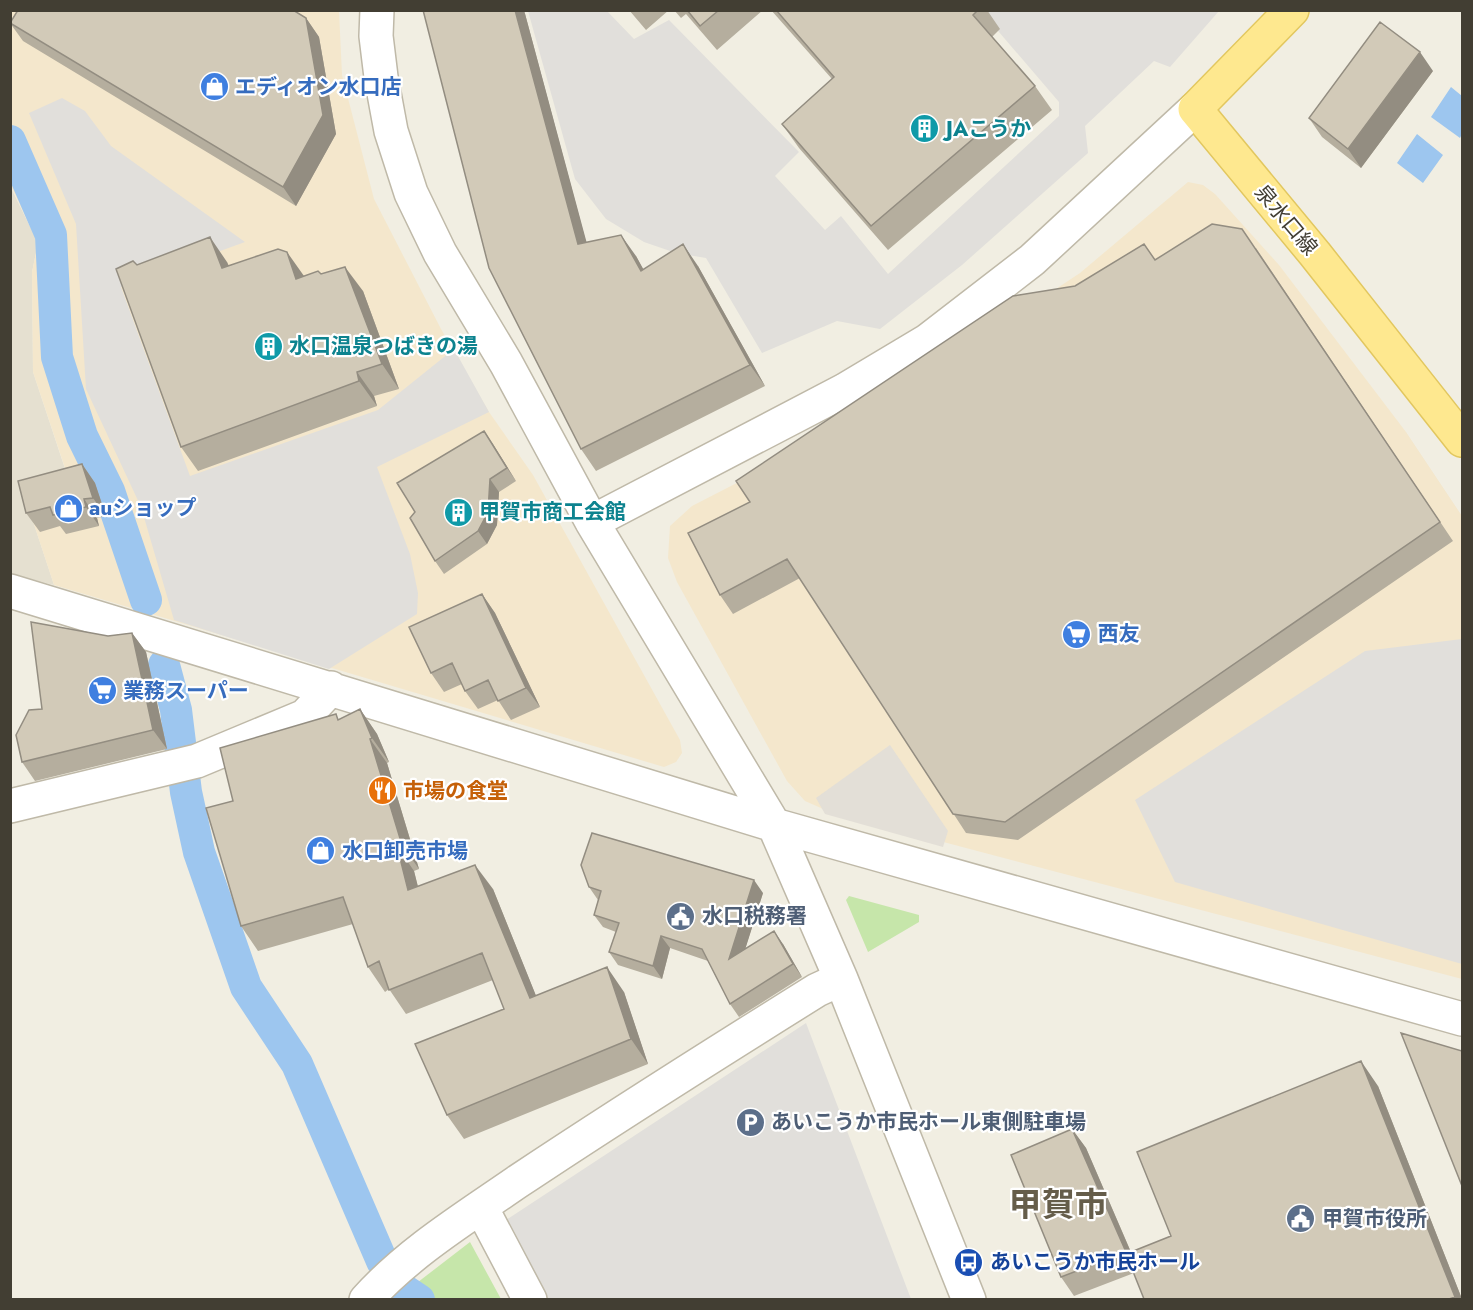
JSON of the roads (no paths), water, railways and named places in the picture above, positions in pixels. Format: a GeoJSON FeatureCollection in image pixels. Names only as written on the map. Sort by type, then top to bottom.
{"type":"FeatureCollection","features":[{"type":"Feature","properties":{"kind":"main road"},"geometry":{"type":"LineString","coordinates":[[1195,109],[1292,10]]}},
{"type":"Feature","properties":{"kind":"main road","name":"泉水口線"},"geometry":{"type":"LineString","coordinates":[[1195,109],[1367,318],[1462,440]]}},
{"type":"Feature","properties":{"kind":"street"},"geometry":{"type":"LineString","coordinates":[[377,10],[376,36],[387,110],[391,131],[411,193],[440,253],[506,363],[592,522],[774,825],[841,980],[969,1299]]}},
{"type":"Feature","properties":{"kind":"street"},"geometry":{"type":"LineString","coordinates":[[592,522],[845,390],[927,341],[1032,260],[1195,109]]}},
{"type":"Feature","properties":{"kind":"street"},"geometry":{"type":"LineString","coordinates":[[10,591],[774,825],[1462,1019]]}},
{"type":"Feature","properties":{"kind":"street"},"geometry":{"type":"LineString","coordinates":[[10,806],[182,765],[305,716],[331,688]]}},
{"type":"Feature","properties":{"kind":"street"},"geometry":{"type":"LineString","coordinates":[[380,1284],[481,1207],[628,1108],[817,990],[841,980]]}},
{"type":"Feature","properties":{"kind":"street"},"geometry":{"type":"LineString","coordinates":[[481,1207],[530,1299]]}},
{"type":"Feature","properties":{"kind":"water"},"geometry":{"type":"Polygon","coordinates":[[[1451,87],[1462,96],[1462,134],[1460,138],[1431,117],[1451,87]]]}},
{"type":"Feature","properties":{"kind":"water"},"geometry":{"type":"Polygon","coordinates":[[[1417,134],[1443,155],[1423,183],[1397,163],[1417,134]]]}},
{"type":"Feature","properties":{"kind":"waterway"},"geometry":{"type":"LineString","coordinates":[[10,141],[51,235],[57,357],[82,436],[109,491],[146,600]]}},
{"type":"Feature","properties":{"kind":"waterway"},"geometry":{"type":"LineString","coordinates":[[164,665],[176,710],[186,792],[199,852],[246,987],[297,1064],[382,1261],[401,1288],[419,1300]]}},
{"type":"Feature","properties":{"kind":"place","name":"エディオン水口店"},"geometry":{"type":"Point","coordinates":[214,87]}},
{"type":"Feature","properties":{"kind":"place","name":"JAこうか"},"geometry":{"type":"Point","coordinates":[925,129]}},
{"type":"Feature","properties":{"kind":"place","name":"水口温泉つばきの湯"},"geometry":{"type":"Point","coordinates":[268,346]}},
{"type":"Feature","properties":{"kind":"place","name":"auショップ"},"geometry":{"type":"Point","coordinates":[68,508]}},
{"type":"Feature","properties":{"kind":"place","name":"甲賀市商工会館"},"geometry":{"type":"Point","coordinates":[458,512]}},
{"type":"Feature","properties":{"kind":"place","name":"西友"},"geometry":{"type":"Point","coordinates":[1077,634]}},
{"type":"Feature","properties":{"kind":"place","name":"業務スーパー"},"geometry":{"type":"Point","coordinates":[102,691]}},
{"type":"Feature","properties":{"kind":"place","name":"市場の食堂"},"geometry":{"type":"Point","coordinates":[382,791]}},
{"type":"Feature","properties":{"kind":"place","name":"水口卸売市場"},"geometry":{"type":"Point","coordinates":[321,851]}},
{"type":"Feature","properties":{"kind":"place","name":"水口税務署"},"geometry":{"type":"Point","coordinates":[681,916]}},
{"type":"Feature","properties":{"kind":"place","name":"あいこうか市民ホール東側駐車場"},"geometry":{"type":"Point","coordinates":[750,1122]}},
{"type":"Feature","properties":{"kind":"place","name":"甲賀市役所"},"geometry":{"type":"Point","coordinates":[1301,1219]}},
{"type":"Feature","properties":{"kind":"place","name":"あいこうか市民ホール"},"geometry":{"type":"Point","coordinates":[969,1262]}},
{"type":"Feature","properties":{"kind":"district","name":"甲賀市"},"geometry":{"type":"Point","coordinates":[1058,1204]}}]}
